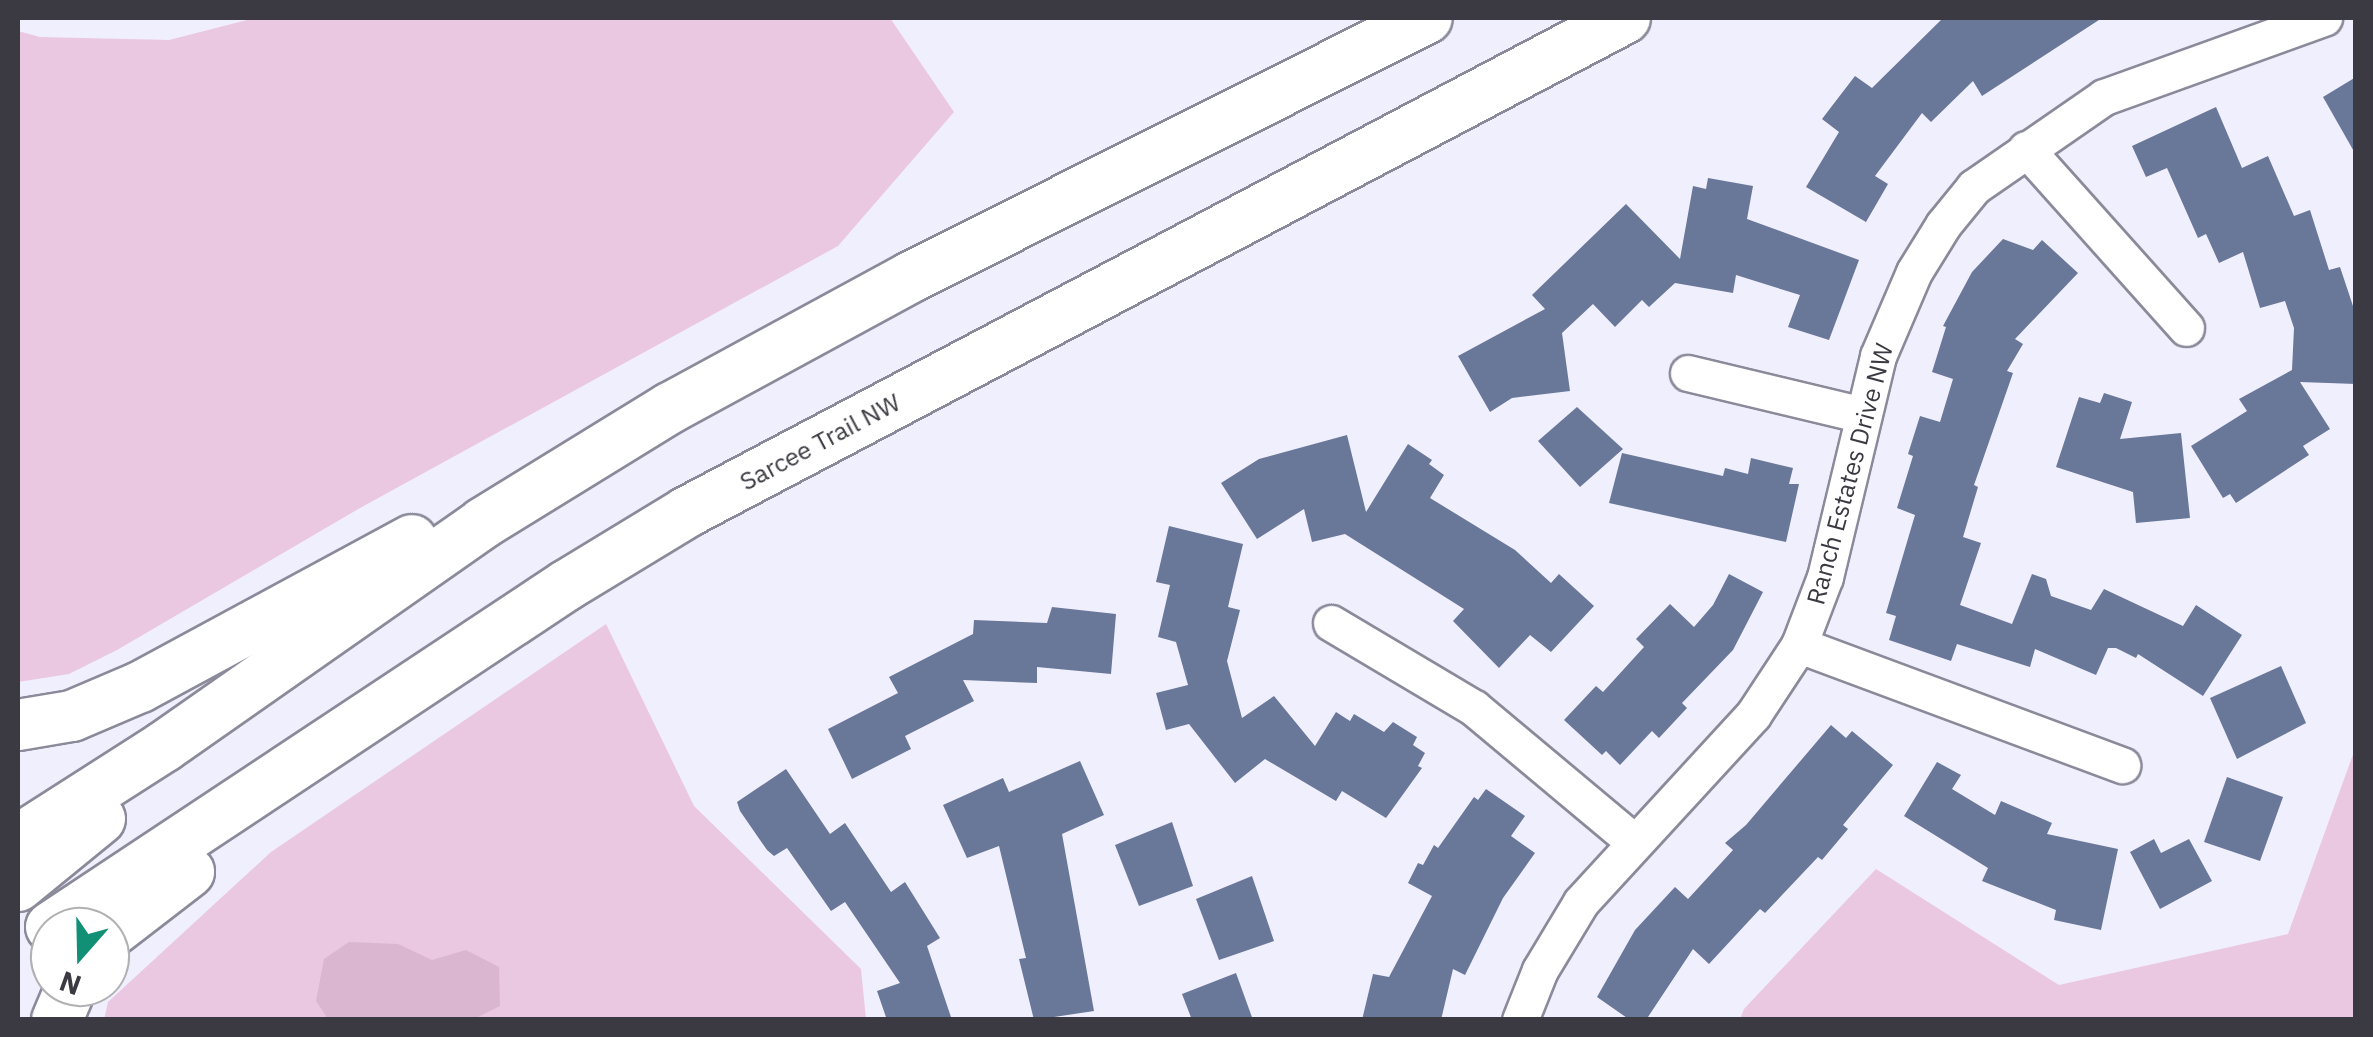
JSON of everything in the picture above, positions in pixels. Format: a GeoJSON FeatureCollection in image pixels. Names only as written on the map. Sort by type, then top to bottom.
{"type":"FeatureCollection","features":[{"type":"Feature","properties":{"kind":"main road"},"geometry":{"type":"LineString","coordinates":[[18,840],[165,746],[484,523],[670,408],[911,276],[1427,18]]}},
{"type":"Feature","properties":{"kind":"main road","name":"Sarcee Trail NW"},"geometry":{"type":"LineString","coordinates":[[80,907],[567,585],[687,512],[1626,18]]}},
{"type":"Feature","properties":{"kind":"main road"},"geometry":{"type":"LineString","coordinates":[[18,725],[72,716],[140,687],[432,528],[484,523]]}},
{"type":"Feature","properties":{"kind":"main road"},"geometry":{"type":"LineString","coordinates":[[130,919],[488,659],[567,585]]}},
{"type":"Feature","properties":{"kind":"main road"},"geometry":{"type":"LineString","coordinates":[[18,886],[136,790],[165,746]]}},
{"type":"Feature","properties":{"kind":"street","name":"Ranch Estates Drive NW"},"geometry":{"type":"LineString","coordinates":[[1520,1020],[1558,935],[1580,902],[1754,715],[1799,645],[1826,577],[1878,356],[1914,272],[1974,186],[2104,97],[2324,18]]}},
{"type":"Feature","properties":{"kind":"street"},"geometry":{"type":"LineString","coordinates":[[2026,149],[2186,328]]}},
{"type":"Feature","properties":{"kind":"street"},"geometry":{"type":"LineString","coordinates":[[1688,373],[1864,415]]}},
{"type":"Feature","properties":{"kind":"street"},"geometry":{"type":"LineString","coordinates":[[1331,623],[1474,708],[1633,842]]}},
{"type":"Feature","properties":{"kind":"street"},"geometry":{"type":"LineString","coordinates":[[1799,645],[2122,765]]}},
{"type":"Feature","properties":{"kind":"shaded area"},"geometry":{"type":"Polygon","coordinates":[[[255,18],[890,18],[954,112],[838,246],[360,508],[117,650],[69,674],[18,682],[18,31],[40,37],[169,40],[255,18]]]}},
{"type":"Feature","properties":{"kind":"shaded area"},"geometry":{"type":"Polygon","coordinates":[[[606,624],[694,806],[861,969],[866,1019],[104,1020],[107,1007],[130,1007],[130,982],[271,852],[606,624]]]}},
{"type":"Feature","properties":{"kind":"shaded area"},"geometry":{"type":"Polygon","coordinates":[[[2355,749],[2355,1019],[1740,1019],[1744,1009],[1876,869],[2059,985],[2288,934],[2355,749]]]}},
{"type":"Feature","properties":{"kind":"shaded area"},"geometry":{"type":"Polygon","coordinates":[[[349,942],[398,944],[432,960],[466,950],[499,967],[500,1006],[474,1019],[328,1019],[316,1001],[324,959],[349,942]]]}},
{"type":"Feature","properties":{"kind":"building"},"geometry":{"type":"Polygon","coordinates":[[[1943,18],[2102,18],[1982,96],[1973,81],[1931,122],[1922,113],[1875,176],[1888,184],[1866,222],[1806,187],[1839,132],[1822,119],[1855,76],[1872,88],[1943,18]]]}},
{"type":"Feature","properties":{"kind":"building"},"geometry":{"type":"Polygon","coordinates":[[[2356,77],[2356,155],[2323,97],[2356,77]]]}},
{"type":"Feature","properties":{"kind":"building"},"geometry":{"type":"Polygon","coordinates":[[[2216,107],[2242,168],[2268,156],[2294,216],[2310,210],[2329,270],[2340,267],[2356,315],[2356,384],[2300,382],[2330,429],[2303,446],[2309,455],[2236,503],[2230,494],[2223,498],[2191,446],[2247,411],[2239,399],[2292,370],[2294,328],[2285,301],[2260,308],[2243,252],[2219,263],[2206,234],[2198,238],[2167,168],[2146,177],[2132,146],[2216,107]]]}},
{"type":"Feature","properties":{"kind":"building"},"geometry":{"type":"Polygon","coordinates":[[[1708,178],[1753,186],[1747,219],[1859,260],[1829,340],[1788,327],[1800,295],[1736,275],[1733,293],[1675,283],[1649,307],[1642,300],[1615,327],[1593,304],[1562,333],[1570,391],[1512,398],[1490,412],[1458,356],[1545,309],[1532,295],[1626,204],[1680,259],[1693,186],[1706,189],[1708,178]]]}},
{"type":"Feature","properties":{"kind":"building"},"geometry":{"type":"Polygon","coordinates":[[[2003,239],[2033,250],[2042,240],[2078,273],[2015,339],[2023,344],[2007,371],[2013,373],[1974,485],[1978,487],[1963,537],[1981,543],[1960,605],[2012,624],[2032,574],[2046,579],[2051,596],[2091,610],[2104,589],[2183,626],[2196,605],[2242,635],[2203,696],[2138,654],[2136,658],[2116,648],[2108,648],[2096,675],[2035,649],[2030,667],[1957,644],[1951,661],[1889,640],[1896,616],[1886,613],[1915,515],[1897,508],[1913,456],[1908,454],[1920,416],[1940,422],[1953,379],[1932,372],[1946,327],[1943,326],[1972,272],[2003,239]]]}},
{"type":"Feature","properties":{"kind":"building"},"geometry":{"type":"Polygon","coordinates":[[[2104,393],[2132,402],[2120,439],[2181,433],[2190,518],[2136,523],[2133,492],[2056,467],[2079,397],[2100,403],[2104,393]]]}},
{"type":"Feature","properties":{"kind":"building"},"geometry":{"type":"Polygon","coordinates":[[[1577,407],[1623,449],[1580,487],[1538,441],[1577,407]]]}},
{"type":"Feature","properties":{"kind":"building"},"geometry":{"type":"Polygon","coordinates":[[[1347,435],[1366,512],[1408,444],[1432,460],[1429,464],[1444,475],[1430,498],[1515,550],[1551,583],[1559,574],[1594,606],[1551,652],[1530,635],[1499,668],[1453,621],[1464,609],[1345,534],[1312,542],[1304,509],[1257,539],[1221,483],[1259,459],[1347,435]]]}},
{"type":"Feature","properties":{"kind":"building"},"geometry":{"type":"Polygon","coordinates":[[[1622,453],[1723,476],[1725,468],[1748,474],[1751,458],[1793,468],[1789,484],[1799,484],[1786,542],[1609,503],[1622,453]]]}},
{"type":"Feature","properties":{"kind":"building"},"geometry":{"type":"Polygon","coordinates":[[[1169,526],[1243,544],[1228,607],[1240,610],[1227,661],[1242,718],[1274,696],[1315,746],[1336,712],[1350,721],[1354,714],[1384,732],[1393,722],[1417,737],[1413,745],[1425,753],[1418,766],[1422,768],[1386,818],[1342,791],[1336,801],[1265,759],[1235,783],[1189,724],[1166,730],[1156,693],[1188,685],[1176,642],[1158,637],[1170,585],[1156,582],[1169,526]]]}},
{"type":"Feature","properties":{"kind":"building"},"geometry":{"type":"Polygon","coordinates":[[[1729,574],[1763,592],[1733,650],[1682,703],[1687,708],[1659,738],[1652,731],[1620,765],[1606,751],[1602,755],[1564,720],[1596,686],[1603,692],[1644,647],[1636,639],[1670,604],[1694,627],[1713,605],[1729,574]]]}},
{"type":"Feature","properties":{"kind":"building"},"geometry":{"type":"Polygon","coordinates":[[[1052,607],[1116,614],[1111,674],[1037,667],[1037,683],[963,680],[974,701],[905,736],[911,749],[852,779],[828,729],[898,693],[889,677],[973,634],[974,620],[1047,623],[1052,607]]]}},
{"type":"Feature","properties":{"kind":"building"},"geometry":{"type":"Polygon","coordinates":[[[2281,666],[2306,723],[2237,759],[2210,698],[2281,666]]]}},
{"type":"Feature","properties":{"kind":"building"},"geometry":{"type":"Polygon","coordinates":[[[1831,725],[1846,738],[1852,731],[1893,765],[1843,825],[1848,829],[1822,860],[1818,857],[1765,913],[1760,909],[1709,964],[1693,949],[1646,1020],[1630,1020],[1597,997],[1635,930],[1675,887],[1688,899],[1733,850],[1725,843],[1746,825],[1831,725]]]}},
{"type":"Feature","properties":{"kind":"building"},"geometry":{"type":"Polygon","coordinates":[[[1080,761],[1104,815],[1062,834],[1094,1011],[1034,1020],[1019,959],[1026,958],[999,846],[967,858],[943,805],[1003,778],[1009,792],[1080,761]]]}},
{"type":"Feature","properties":{"kind":"building"},"geometry":{"type":"Polygon","coordinates":[[[1937,762],[1961,775],[1952,789],[1995,815],[2001,801],[2052,823],[2047,834],[2118,849],[2101,930],[2054,920],[2056,910],[1982,881],[1988,868],[1904,816],[1937,762]]]}},
{"type":"Feature","properties":{"kind":"building"},"geometry":{"type":"Polygon","coordinates":[[[786,769],[830,834],[845,823],[891,892],[905,882],[940,938],[927,946],[952,1020],[887,1020],[877,991],[900,983],[845,902],[831,911],[787,848],[774,856],[740,811],[737,802],[786,769]]]}},
{"type":"Feature","properties":{"kind":"building"},"geometry":{"type":"Polygon","coordinates":[[[2227,777],[2283,797],[2260,861],[2204,842],[2227,777]]]}},
{"type":"Feature","properties":{"kind":"building"},"geometry":{"type":"Polygon","coordinates":[[[1486,789],[1525,816],[1511,836],[1535,853],[1503,898],[1465,975],[1453,969],[1441,1020],[1362,1020],[1373,974],[1389,977],[1432,896],[1408,883],[1418,863],[1423,865],[1434,845],[1438,848],[1474,797],[1478,800],[1486,789]]]}},
{"type":"Feature","properties":{"kind":"building"},"geometry":{"type":"Polygon","coordinates":[[[1172,822],[1193,886],[1139,906],[1115,845],[1172,822]]]}},
{"type":"Feature","properties":{"kind":"building"},"geometry":{"type":"Polygon","coordinates":[[[2154,839],[2161,853],[2189,839],[2212,881],[2160,909],[2130,852],[2154,839]]]}},
{"type":"Feature","properties":{"kind":"building"},"geometry":{"type":"Polygon","coordinates":[[[1252,876],[1274,941],[1219,960],[1196,899],[1252,876]]]}},
{"type":"Feature","properties":{"kind":"building"},"geometry":{"type":"Polygon","coordinates":[[[1236,973],[1253,1020],[1192,1020],[1182,994],[1236,973]]]}}]}
